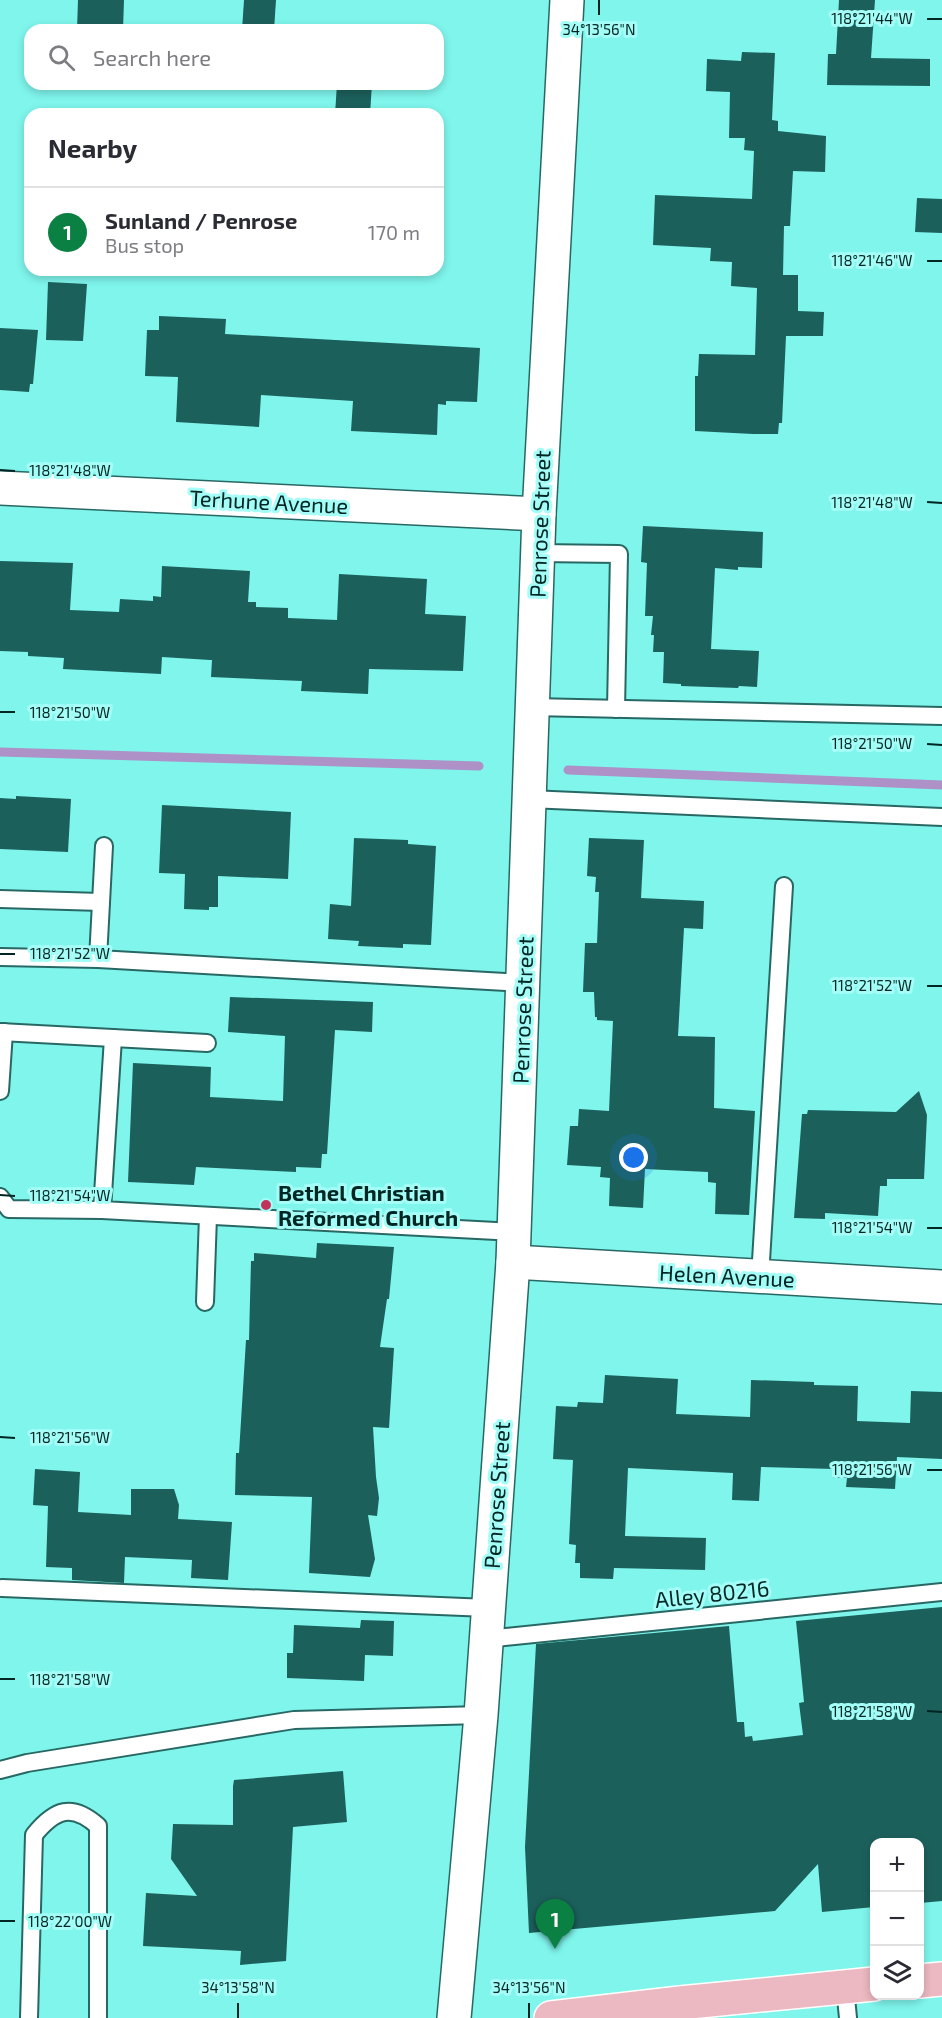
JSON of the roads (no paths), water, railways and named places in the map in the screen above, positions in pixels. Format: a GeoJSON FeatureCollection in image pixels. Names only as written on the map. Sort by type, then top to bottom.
{"type":"FeatureCollection","features":[{"type":"Feature","properties":{"kind":"main road"},"geometry":{"type":"LineString","coordinates":[[924,1981],[942,1979]]}},
{"type":"Feature","properties":{"kind":"main road"},"geometry":{"type":"LineString","coordinates":[[551,2018],[681,2002],[856,1996]]}},
{"type":"Feature","properties":{"kind":"street","name":"Penrose Street"},"geometry":{"type":"LineString","coordinates":[[454,2018],[482,1715],[514,1247],[537,553],[567,0]]}},
{"type":"Feature","properties":{"kind":"street","name":"Terhune Avenue"},"geometry":{"type":"LineString","coordinates":[[0,488],[539,514]]}},
{"type":"Feature","properties":{"kind":"street","name":"Helen Avenue"},"geometry":{"type":"LineString","coordinates":[[514,1247],[760,1277],[942,1287]]}},
{"type":"Feature","properties":{"kind":"lane"},"geometry":{"type":"LineString","coordinates":[[537,553],[620,554],[616,709]]}},
{"type":"Feature","properties":{"kind":"lane"},"geometry":{"type":"LineString","coordinates":[[532,706],[942,716]]}},
{"type":"Feature","properties":{"kind":"lane"},"geometry":{"type":"LineString","coordinates":[[529,799],[942,818]]}},
{"type":"Feature","properties":{"kind":"lane"},"geometry":{"type":"LineString","coordinates":[[98,959],[104,846]]}},
{"type":"Feature","properties":{"kind":"lane"},"geometry":{"type":"LineString","coordinates":[[760,1277],[784,886]]}},
{"type":"Feature","properties":{"kind":"lane"},"geometry":{"type":"LineString","coordinates":[[0,898],[101,902]]}},
{"type":"Feature","properties":{"kind":"lane"},"geometry":{"type":"LineString","coordinates":[[0,957],[98,959],[523,982]]}},
{"type":"Feature","properties":{"kind":"lane"},"geometry":{"type":"LineString","coordinates":[[0,1091],[2,1032],[207,1043]]}},
{"type":"Feature","properties":{"kind":"lane"},"geometry":{"type":"LineString","coordinates":[[102,1210],[113,1038]]}},
{"type":"Feature","properties":{"kind":"lane"},"geometry":{"type":"LineString","coordinates":[[0,1197],[9,1209],[102,1210],[208,1216],[514,1247]]}},
{"type":"Feature","properties":{"kind":"lane"},"geometry":{"type":"LineString","coordinates":[[205,1302],[208,1216]]}},
{"type":"Feature","properties":{"kind":"lane","name":"Alley 80216"},"geometry":{"type":"LineString","coordinates":[[2,1588],[487,1623],[942,1592]]}},
{"type":"Feature","properties":{"kind":"lane"},"geometry":{"type":"LineString","coordinates":[[0,1770],[27,1762],[294,1720],[482,1715]]}},
{"type":"Feature","properties":{"kind":"lane"},"geometry":{"type":"LineString","coordinates":[[29,2018],[34,1835],[46,1820],[66,1811],[85,1815],[98,1826],[98,2018]]}},
{"type":"Feature","properties":{"kind":"waterway"},"geometry":{"type":"LineString","coordinates":[[0,752],[479,766]]}},
{"type":"Feature","properties":{"kind":"waterway"},"geometry":{"type":"LineString","coordinates":[[568,770],[942,785]]}},
{"type":"Feature","properties":{"kind":"place","name":"Bethel Christian Reformed Church"},"geometry":{"type":"Point","coordinates":[266,1205]}},
{"type":"Feature","properties":{"kind":"place","name":"Sunland / Penrose"},"geometry":{"type":"Point","coordinates":[555,1949]}}]}
